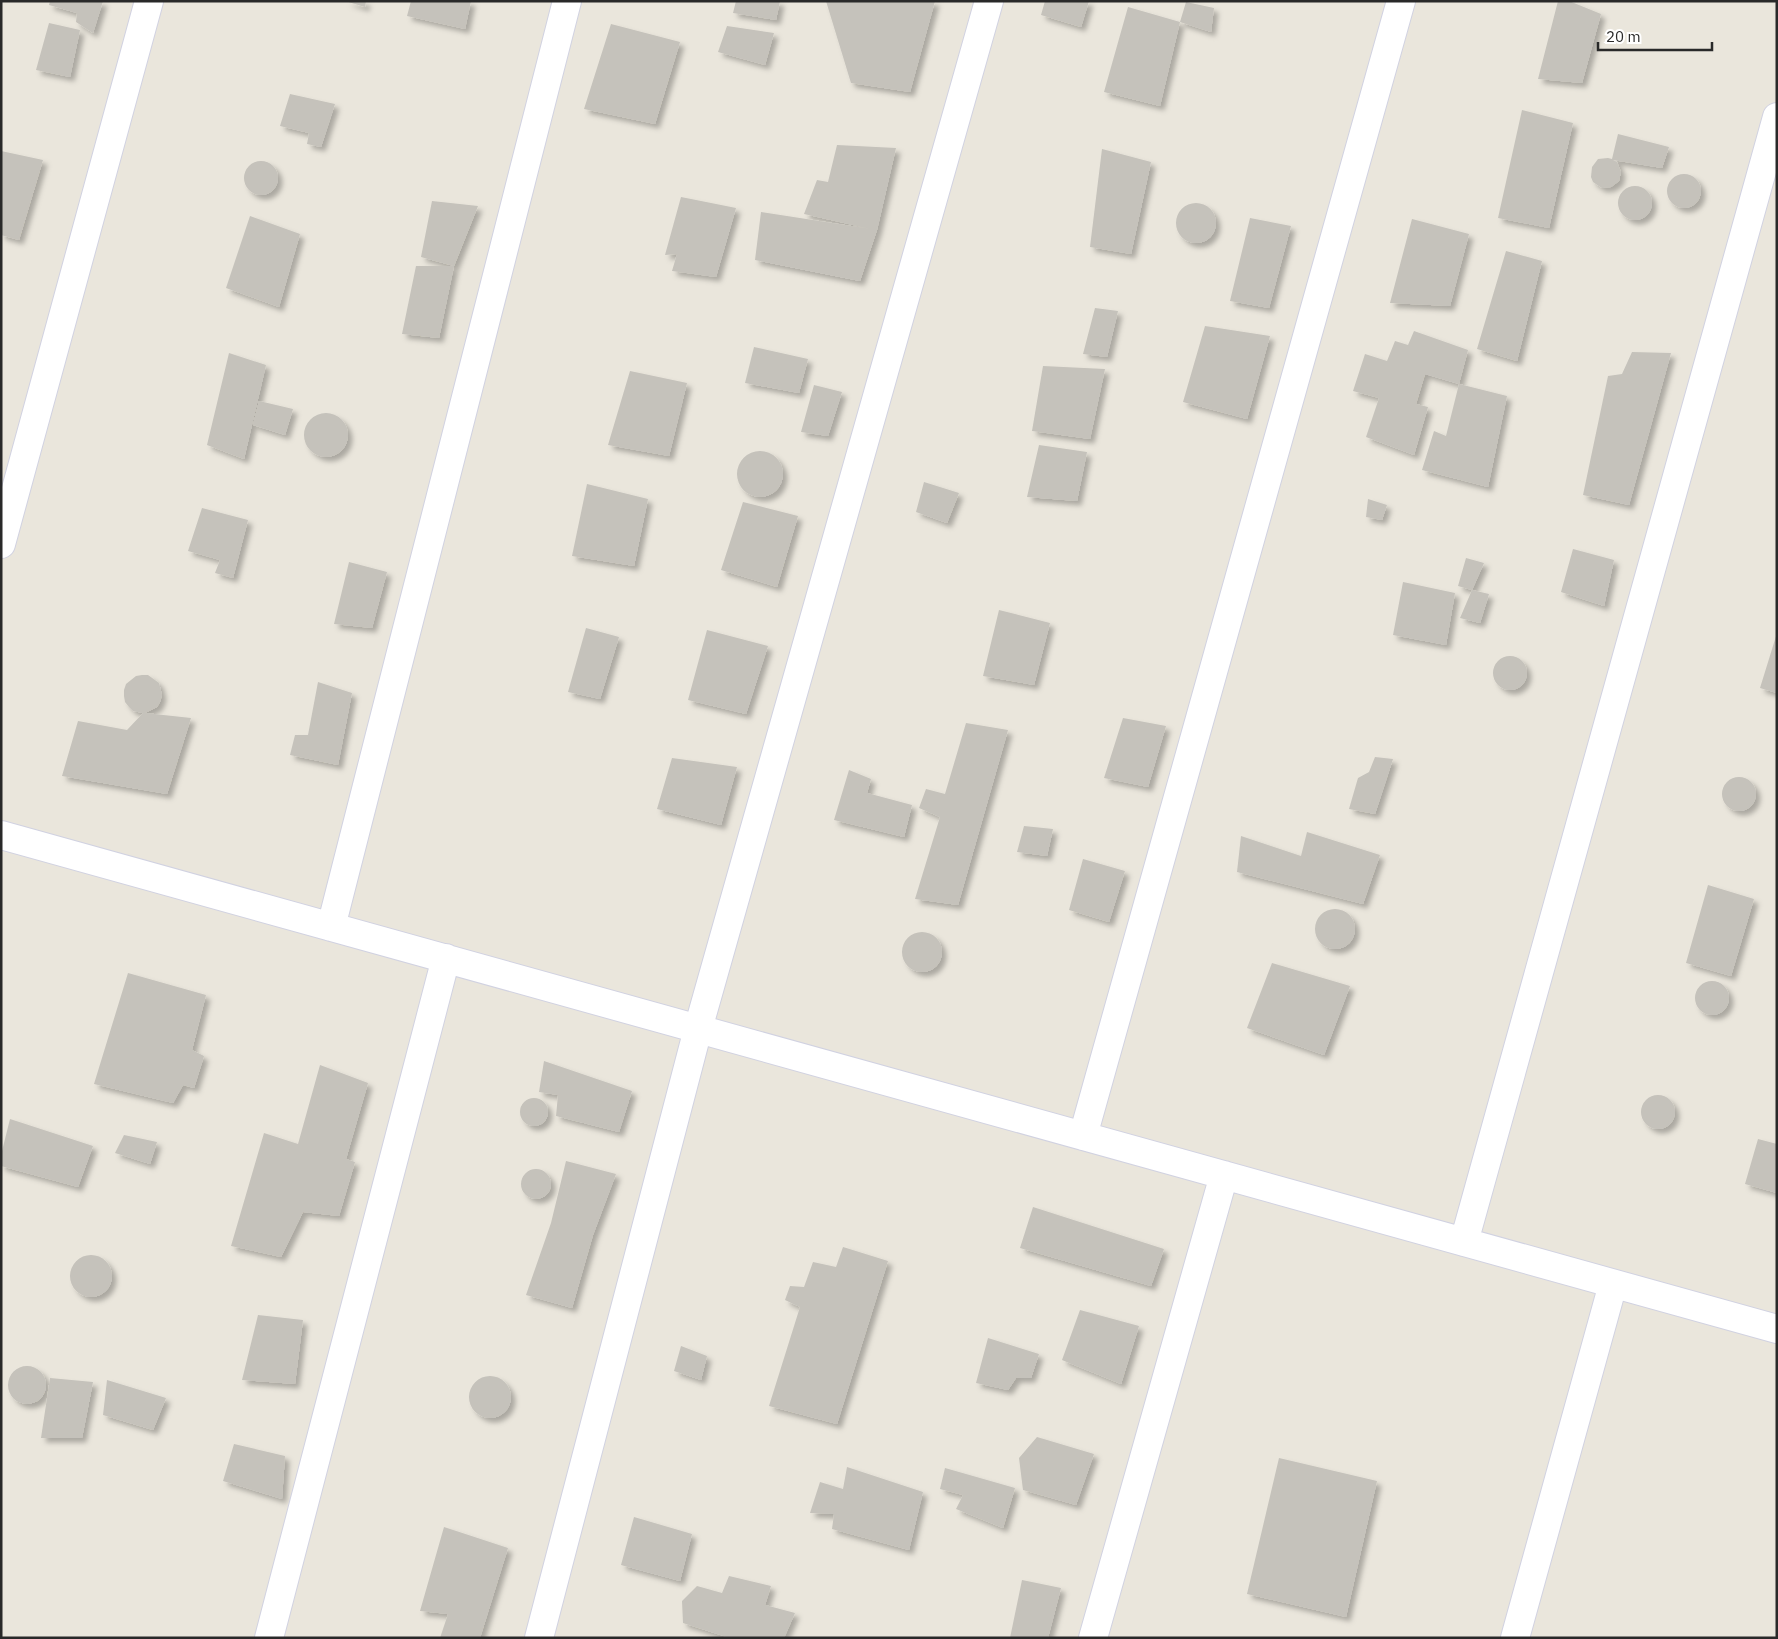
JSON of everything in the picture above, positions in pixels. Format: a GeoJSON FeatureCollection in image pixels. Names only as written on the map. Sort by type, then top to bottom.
{"type":"FeatureCollection","features":[{"type":"Feature","properties":{"kind":"street"},"geometry":{"type":"LineString","coordinates":[[1,544],[149,1]]}},
{"type":"Feature","properties":{"kind":"street"},"geometry":{"type":"LineString","coordinates":[[331,927],[567,1]]}},
{"type":"Feature","properties":{"kind":"street"},"geometry":{"type":"LineString","coordinates":[[539,1638],[698,1029],[988,1]]}},
{"type":"Feature","properties":{"kind":"street"},"geometry":{"type":"LineString","coordinates":[[1084,1136],[1401,1]]}},
{"type":"Feature","properties":{"kind":"street"},"geometry":{"type":"LineString","coordinates":[[1464,1242],[1777,117]]}},
{"type":"Feature","properties":{"kind":"street"},"geometry":{"type":"LineString","coordinates":[[1,835],[1777,1329]]}},
{"type":"Feature","properties":{"kind":"street"},"geometry":{"type":"LineString","coordinates":[[269,1638],[446,958]]}},
{"type":"Feature","properties":{"kind":"street"},"geometry":{"type":"LineString","coordinates":[[1093,1638],[1224,1176]]}},
{"type":"Feature","properties":{"kind":"street"},"geometry":{"type":"LineString","coordinates":[[1515,1638],[1613,1284]]}},
{"type":"Feature","properties":{"kind":"building"},"geometry":{"type":"Polygon","coordinates":[[[50,1],[103,1],[93,33],[76,22],[77,13],[49,5],[50,1]]]}},
{"type":"Feature","properties":{"kind":"building"},"geometry":{"type":"Polygon","coordinates":[[[345,1],[366,1],[365,7],[345,1]]]}},
{"type":"Feature","properties":{"kind":"building"},"geometry":{"type":"Polygon","coordinates":[[[411,1],[471,1],[465,29],[407,16],[411,1]]]}},
{"type":"Feature","properties":{"kind":"building"},"geometry":{"type":"Polygon","coordinates":[[[736,1],[780,1],[776,20],[733,13],[736,1]]]}},
{"type":"Feature","properties":{"kind":"building"},"geometry":{"type":"Polygon","coordinates":[[[826,1],[935,1],[910,92],[851,83],[826,1]]]}},
{"type":"Feature","properties":{"kind":"building"},"geometry":{"type":"Polygon","coordinates":[[[1045,1],[1089,1],[1081,27],[1041,15],[1045,1]]]}},
{"type":"Feature","properties":{"kind":"building"},"geometry":{"type":"Polygon","coordinates":[[[1558,1],[1569,1],[1601,14],[1582,83],[1538,79],[1558,1]]]}},
{"type":"Feature","properties":{"kind":"building"},"geometry":{"type":"Polygon","coordinates":[[[1186,2],[1214,8],[1211,32],[1180,22],[1186,2]]]}},
{"type":"Feature","properties":{"kind":"building"},"geometry":{"type":"Polygon","coordinates":[[[1128,7],[1180,22],[1160,106],[1104,92],[1128,7]]]}},
{"type":"Feature","properties":{"kind":"building"},"geometry":{"type":"Polygon","coordinates":[[[49,23],[80,30],[70,77],[36,70],[49,23]]]}},
{"type":"Feature","properties":{"kind":"building"},"geometry":{"type":"Polygon","coordinates":[[[611,24],[680,42],[655,124],[584,109],[611,24]]]}},
{"type":"Feature","properties":{"kind":"building"},"geometry":{"type":"Polygon","coordinates":[[[727,26],[774,33],[765,65],[718,52],[727,26]]]}},
{"type":"Feature","properties":{"kind":"building"},"geometry":{"type":"Polygon","coordinates":[[[290,94],[335,104],[321,147],[307,144],[309,133],[280,126],[290,94]]]}},
{"type":"Feature","properties":{"kind":"building"},"geometry":{"type":"Polygon","coordinates":[[[1522,110],[1573,123],[1549,228],[1498,218],[1522,110]]]}},
{"type":"Feature","properties":{"kind":"building"},"geometry":{"type":"Polygon","coordinates":[[[1618,134],[1669,147],[1662,168],[1613,160],[1617,162],[1621,172],[1619,181],[1611,187],[1602,188],[1593,182],[1591,177],[1592,167],[1598,159],[1612,159],[1618,134]]]}},
{"type":"Feature","properties":{"kind":"building"},"geometry":{"type":"Polygon","coordinates":[[[837,145],[896,148],[877,230],[860,281],[755,260],[761,212],[871,229],[804,214],[817,180],[828,182],[837,145]]]}},
{"type":"Feature","properties":{"kind":"building"},"geometry":{"type":"Polygon","coordinates":[[[1102,149],[1151,162],[1131,254],[1090,247],[1102,149]]]}},
{"type":"Feature","properties":{"kind":"building"},"geometry":{"type":"Polygon","coordinates":[[[1,151],[43,160],[19,240],[1,235],[1,151]]]}},
{"type":"Feature","properties":{"kind":"building"},"geometry":{"type":"Polygon","coordinates":[[[261,161],[268,162],[273,166],[277,171],[277,185],[273,190],[268,194],[261,195],[254,194],[249,190],[245,185],[244,178],[245,171],[249,166],[254,162],[261,161]]]}},
{"type":"Feature","properties":{"kind":"building"},"geometry":{"type":"Polygon","coordinates":[[[1684,174],[1691,175],[1696,179],[1700,184],[1700,198],[1696,203],[1691,207],[1684,208],[1677,207],[1672,203],[1668,198],[1667,191],[1668,184],[1672,179],[1677,175],[1684,174]]]}},
{"type":"Feature","properties":{"kind":"building"},"geometry":{"type":"Polygon","coordinates":[[[1635,186],[1642,187],[1647,191],[1651,196],[1651,210],[1647,215],[1642,219],[1635,220],[1628,219],[1623,215],[1619,210],[1618,203],[1619,196],[1623,191],[1628,187],[1635,186]]]}},
{"type":"Feature","properties":{"kind":"building"},"geometry":{"type":"Polygon","coordinates":[[[681,197],[736,208],[716,277],[672,271],[677,254],[665,255],[681,197]]]}},
{"type":"Feature","properties":{"kind":"building"},"geometry":{"type":"Polygon","coordinates":[[[432,201],[478,206],[454,266],[421,257],[432,201]]]}},
{"type":"Feature","properties":{"kind":"building"},"geometry":{"type":"Polygon","coordinates":[[[1196,203],[1210,209],[1216,223],[1210,237],[1196,243],[1182,237],[1176,223],[1182,209],[1196,203]]]}},
{"type":"Feature","properties":{"kind":"building"},"geometry":{"type":"Polygon","coordinates":[[[250,216],[300,234],[279,307],[226,288],[250,216]]]}},
{"type":"Feature","properties":{"kind":"building"},"geometry":{"type":"Polygon","coordinates":[[[1250,218],[1291,226],[1269,308],[1230,301],[1250,218]]]}},
{"type":"Feature","properties":{"kind":"building"},"geometry":{"type":"Polygon","coordinates":[[[1412,219],[1469,234],[1450,306],[1390,303],[1412,219]]]}},
{"type":"Feature","properties":{"kind":"building"},"geometry":{"type":"Polygon","coordinates":[[[1506,251],[1542,261],[1517,361],[1477,349],[1506,251]]]}},
{"type":"Feature","properties":{"kind":"building"},"geometry":{"type":"Polygon","coordinates":[[[416,266],[454,266],[439,338],[402,334],[416,266]]]}},
{"type":"Feature","properties":{"kind":"building"},"geometry":{"type":"Polygon","coordinates":[[[1095,308],[1118,311],[1107,357],[1083,354],[1095,308]]]}},
{"type":"Feature","properties":{"kind":"building"},"geometry":{"type":"Polygon","coordinates":[[[1205,326],[1270,336],[1247,419],[1183,402],[1205,326]]]}},
{"type":"Feature","properties":{"kind":"building"},"geometry":{"type":"Polygon","coordinates":[[[1414,331],[1468,350],[1459,384],[1425,374],[1416,404],[1428,407],[1414,455],[1366,437],[1379,398],[1353,391],[1365,354],[1387,361],[1395,341],[1408,345],[1414,331]]]}},
{"type":"Feature","properties":{"kind":"building"},"geometry":{"type":"Polygon","coordinates":[[[754,347],[808,359],[799,393],[745,383],[754,347]]]}},
{"type":"Feature","properties":{"kind":"building"},"geometry":{"type":"Polygon","coordinates":[[[1632,352],[1671,353],[1629,505],[1583,495],[1608,376],[1622,374],[1632,352]]]}},
{"type":"Feature","properties":{"kind":"building"},"geometry":{"type":"Polygon","coordinates":[[[229,353],[266,365],[244,459],[207,445],[229,353]]]}},
{"type":"Feature","properties":{"kind":"building"},"geometry":{"type":"Polygon","coordinates":[[[1043,366],[1105,369],[1090,439],[1032,431],[1043,366]]]}},
{"type":"Feature","properties":{"kind":"building"},"geometry":{"type":"Polygon","coordinates":[[[630,371],[687,383],[669,456],[608,445],[630,371]]]}},
{"type":"Feature","properties":{"kind":"building"},"geometry":{"type":"Polygon","coordinates":[[[1459,384],[1507,396],[1488,487],[1422,470],[1434,431],[1446,436],[1459,384]]]}},
{"type":"Feature","properties":{"kind":"building"},"geometry":{"type":"Polygon","coordinates":[[[814,385],[842,392],[828,436],[801,432],[814,385]]]}},
{"type":"Feature","properties":{"kind":"building"},"geometry":{"type":"Polygon","coordinates":[[[259,401],[293,409],[285,435],[253,425],[259,401]]]}},
{"type":"Feature","properties":{"kind":"building"},"geometry":{"type":"Polygon","coordinates":[[[330,413],[342,419],[347,426],[347,444],[342,451],[335,456],[322,457],[310,451],[305,444],[304,431],[310,419],[317,414],[330,413]]]}},
{"type":"Feature","properties":{"kind":"building"},"geometry":{"type":"Polygon","coordinates":[[[1039,445],[1087,452],[1077,501],[1027,497],[1039,445]]]}},
{"type":"Feature","properties":{"kind":"building"},"geometry":{"type":"Polygon","coordinates":[[[765,451],[777,457],[782,465],[782,483],[777,491],[769,496],[755,497],[743,491],[738,483],[737,469],[743,457],[751,452],[765,451]]]}},
{"type":"Feature","properties":{"kind":"building"},"geometry":{"type":"Polygon","coordinates":[[[924,482],[959,493],[947,523],[916,512],[924,482]]]}},
{"type":"Feature","properties":{"kind":"building"},"geometry":{"type":"Polygon","coordinates":[[[587,484],[648,499],[634,566],[572,556],[587,484]]]}},
{"type":"Feature","properties":{"kind":"building"},"geometry":{"type":"Polygon","coordinates":[[[1368,499],[1387,505],[1382,520],[1366,517],[1368,499]]]}},
{"type":"Feature","properties":{"kind":"building"},"geometry":{"type":"Polygon","coordinates":[[[743,502],[798,516],[777,587],[721,570],[743,502]]]}},
{"type":"Feature","properties":{"kind":"building"},"geometry":{"type":"Polygon","coordinates":[[[202,508],[248,520],[233,578],[215,573],[220,560],[188,551],[202,508]]]}},
{"type":"Feature","properties":{"kind":"building"},"geometry":{"type":"Polygon","coordinates":[[[1573,549],[1614,560],[1604,606],[1561,592],[1573,549]]]}},
{"type":"Feature","properties":{"kind":"building"},"geometry":{"type":"Polygon","coordinates":[[[1466,558],[1484,563],[1472,590],[1458,586],[1466,558]]]}},
{"type":"Feature","properties":{"kind":"building"},"geometry":{"type":"Polygon","coordinates":[[[349,562],[387,572],[372,628],[334,624],[349,562]]]}},
{"type":"Feature","properties":{"kind":"building"},"geometry":{"type":"Polygon","coordinates":[[[1403,582],[1455,593],[1446,645],[1393,635],[1403,582]]]}},
{"type":"Feature","properties":{"kind":"building"},"geometry":{"type":"Polygon","coordinates":[[[1472,590],[1489,594],[1480,623],[1460,618],[1472,590]]]}},
{"type":"Feature","properties":{"kind":"building"},"geometry":{"type":"Polygon","coordinates":[[[999,610],[1050,623],[1034,685],[983,676],[999,610]]]}},
{"type":"Feature","properties":{"kind":"building"},"geometry":{"type":"Polygon","coordinates":[[[586,628],[619,637],[600,699],[568,692],[586,628]]]}},
{"type":"Feature","properties":{"kind":"building"},"geometry":{"type":"Polygon","coordinates":[[[707,630],[768,646],[746,714],[688,700],[707,630]]]}},
{"type":"Feature","properties":{"kind":"building"},"geometry":{"type":"Polygon","coordinates":[[[1777,633],[1777,693],[1760,688],[1777,633]]]}},
{"type":"Feature","properties":{"kind":"building"},"geometry":{"type":"Polygon","coordinates":[[[1510,656],[1517,657],[1522,661],[1526,666],[1526,680],[1522,685],[1517,689],[1510,690],[1503,689],[1498,685],[1494,680],[1493,673],[1494,666],[1498,661],[1503,657],[1510,656]]]}},
{"type":"Feature","properties":{"kind":"building"},"geometry":{"type":"Polygon","coordinates":[[[148,675],[159,683],[162,695],[157,707],[145,713],[191,718],[167,794],[62,776],[78,721],[127,730],[143,713],[133,711],[125,702],[124,696],[126,684],[136,676],[148,675]]]}},
{"type":"Feature","properties":{"kind":"building"},"geometry":{"type":"Polygon","coordinates":[[[318,682],[352,693],[338,765],[290,755],[295,735],[308,735],[318,682]]]}},
{"type":"Feature","properties":{"kind":"building"},"geometry":{"type":"Polygon","coordinates":[[[1123,718],[1166,726],[1148,787],[1104,778],[1123,718]]]}},
{"type":"Feature","properties":{"kind":"building"},"geometry":{"type":"Polygon","coordinates":[[[966,723],[1008,730],[958,905],[915,899],[940,817],[919,808],[926,789],[945,794],[966,723]]]}},
{"type":"Feature","properties":{"kind":"building"},"geometry":{"type":"Polygon","coordinates":[[[1375,757],[1393,759],[1375,814],[1349,809],[1358,778],[1369,772],[1375,757]]]}},
{"type":"Feature","properties":{"kind":"building"},"geometry":{"type":"Polygon","coordinates":[[[672,758],[737,767],[721,825],[657,809],[672,758]]]}},
{"type":"Feature","properties":{"kind":"building"},"geometry":{"type":"Polygon","coordinates":[[[849,770],[871,779],[867,793],[912,805],[904,837],[834,820],[849,770]]]}},
{"type":"Feature","properties":{"kind":"building"},"geometry":{"type":"Polygon","coordinates":[[[1739,777],[1746,778],[1751,782],[1755,787],[1755,801],[1751,806],[1746,810],[1739,811],[1732,810],[1727,806],[1723,801],[1722,794],[1723,787],[1727,782],[1732,778],[1739,777]]]}},
{"type":"Feature","properties":{"kind":"building"},"geometry":{"type":"Polygon","coordinates":[[[1024,826],[1053,829],[1047,856],[1017,852],[1024,826]]]}},
{"type":"Feature","properties":{"kind":"building"},"geometry":{"type":"Polygon","coordinates":[[[1307,832],[1380,855],[1363,904],[1237,872],[1241,836],[1301,856],[1307,832]]]}},
{"type":"Feature","properties":{"kind":"building"},"geometry":{"type":"Polygon","coordinates":[[[1083,859],[1125,871],[1109,922],[1069,910],[1083,859]]]}},
{"type":"Feature","properties":{"kind":"building"},"geometry":{"type":"Polygon","coordinates":[[[1708,885],[1754,899],[1731,976],[1686,963],[1708,885]]]}},
{"type":"Feature","properties":{"kind":"building"},"geometry":{"type":"Polygon","coordinates":[[[1335,909],[1349,915],[1355,929],[1349,943],[1335,949],[1321,943],[1315,929],[1321,915],[1335,909]]]}},
{"type":"Feature","properties":{"kind":"building"},"geometry":{"type":"Polygon","coordinates":[[[922,932],[936,938],[942,952],[936,966],[922,972],[908,966],[902,952],[908,938],[922,932]]]}},
{"type":"Feature","properties":{"kind":"building"},"geometry":{"type":"Polygon","coordinates":[[[1272,963],[1350,986],[1324,1055],[1247,1028],[1272,963]]]}},
{"type":"Feature","properties":{"kind":"building"},"geometry":{"type":"Polygon","coordinates":[[[128,973],[206,995],[192,1050],[204,1056],[194,1088],[183,1085],[173,1103],[94,1084],[128,973]]]}},
{"type":"Feature","properties":{"kind":"building"},"geometry":{"type":"Polygon","coordinates":[[[1712,981],[1719,982],[1724,986],[1728,991],[1728,1005],[1724,1010],[1719,1014],[1712,1015],[1705,1014],[1700,1010],[1696,1005],[1695,998],[1696,991],[1700,986],[1705,982],[1712,981]]]}},
{"type":"Feature","properties":{"kind":"building"},"geometry":{"type":"Polygon","coordinates":[[[544,1061],[632,1091],[619,1132],[556,1116],[558,1095],[539,1092],[544,1061]]]}},
{"type":"Feature","properties":{"kind":"building"},"geometry":{"type":"Polygon","coordinates":[[[320,1065],[368,1083],[346,1159],[355,1162],[339,1216],[303,1212],[281,1257],[231,1246],[264,1133],[298,1144],[320,1065]]]}},
{"type":"Feature","properties":{"kind":"building"},"geometry":{"type":"Polygon","coordinates":[[[1658,1095],[1665,1096],[1670,1100],[1674,1105],[1674,1119],[1670,1124],[1665,1128],[1658,1129],[1651,1128],[1646,1124],[1642,1119],[1641,1112],[1642,1105],[1646,1100],[1651,1096],[1658,1095]]]}},
{"type":"Feature","properties":{"kind":"building"},"geometry":{"type":"Polygon","coordinates":[[[534,1098],[544,1102],[548,1112],[544,1122],[534,1126],[524,1122],[520,1112],[524,1102],[534,1098]]]}},
{"type":"Feature","properties":{"kind":"building"},"geometry":{"type":"Polygon","coordinates":[[[10,1119],[93,1146],[78,1187],[1,1166],[1,1155],[10,1119]]]}},
{"type":"Feature","properties":{"kind":"building"},"geometry":{"type":"Polygon","coordinates":[[[124,1135],[157,1142],[150,1164],[115,1153],[124,1135]]]}},
{"type":"Feature","properties":{"kind":"building"},"geometry":{"type":"Polygon","coordinates":[[[1758,1139],[1777,1144],[1777,1193],[1745,1184],[1758,1139]]]}},
{"type":"Feature","properties":{"kind":"building"},"geometry":{"type":"Polygon","coordinates":[[[566,1161],[616,1174],[593,1235],[572,1308],[526,1295],[551,1223],[566,1161]]]}},
{"type":"Feature","properties":{"kind":"building"},"geometry":{"type":"Polygon","coordinates":[[[536,1169],[546,1174],[551,1184],[546,1194],[536,1199],[526,1194],[521,1184],[526,1174],[536,1169]]]}},
{"type":"Feature","properties":{"kind":"building"},"geometry":{"type":"Polygon","coordinates":[[[1033,1207],[1164,1249],[1151,1286],[1020,1248],[1033,1207]]]}},
{"type":"Feature","properties":{"kind":"building"},"geometry":{"type":"Polygon","coordinates":[[[843,1247],[888,1261],[837,1424],[769,1406],[800,1307],[785,1300],[790,1286],[804,1287],[813,1262],[836,1267],[843,1247]]]}},
{"type":"Feature","properties":{"kind":"building"},"geometry":{"type":"Polygon","coordinates":[[[91,1255],[106,1261],[112,1276],[106,1291],[91,1297],[76,1291],[70,1276],[76,1261],[91,1255]]]}},
{"type":"Feature","properties":{"kind":"building"},"geometry":{"type":"Polygon","coordinates":[[[1080,1310],[1139,1326],[1121,1384],[1062,1360],[1080,1310]]]}},
{"type":"Feature","properties":{"kind":"building"},"geometry":{"type":"Polygon","coordinates":[[[258,1315],[303,1320],[295,1384],[242,1380],[258,1315]]]}},
{"type":"Feature","properties":{"kind":"building"},"geometry":{"type":"Polygon","coordinates":[[[988,1338],[1039,1354],[1031,1378],[1016,1378],[1008,1390],[976,1383],[988,1338]]]}},
{"type":"Feature","properties":{"kind":"building"},"geometry":{"type":"Polygon","coordinates":[[[681,1346],[707,1356],[701,1380],[674,1371],[681,1346]]]}},
{"type":"Feature","properties":{"kind":"building"},"geometry":{"type":"Polygon","coordinates":[[[27,1366],[34,1367],[40,1372],[45,1378],[45,1392],[40,1398],[34,1403],[27,1404],[20,1403],[14,1398],[9,1392],[8,1385],[9,1378],[14,1372],[20,1367],[27,1366]]]}},
{"type":"Feature","properties":{"kind":"building"},"geometry":{"type":"Polygon","coordinates":[[[490,1376],[505,1382],[511,1397],[505,1412],[490,1418],[475,1412],[469,1397],[475,1382],[490,1376]]]}},
{"type":"Feature","properties":{"kind":"building"},"geometry":{"type":"Polygon","coordinates":[[[50,1378],[93,1382],[82,1438],[41,1438],[50,1378]]]}},
{"type":"Feature","properties":{"kind":"building"},"geometry":{"type":"Polygon","coordinates":[[[107,1380],[166,1398],[153,1430],[103,1415],[107,1380]]]}},
{"type":"Feature","properties":{"kind":"building"},"geometry":{"type":"Polygon","coordinates":[[[1037,1437],[1094,1454],[1076,1505],[1023,1490],[1019,1458],[1037,1437]]]}},
{"type":"Feature","properties":{"kind":"building"},"geometry":{"type":"Polygon","coordinates":[[[234,1444],[285,1456],[282,1499],[223,1481],[234,1444]]]}},
{"type":"Feature","properties":{"kind":"building"},"geometry":{"type":"Polygon","coordinates":[[[1279,1458],[1377,1481],[1346,1617],[1247,1594],[1279,1458]]]}},
{"type":"Feature","properties":{"kind":"building"},"geometry":{"type":"Polygon","coordinates":[[[847,1467],[923,1492],[909,1550],[832,1529],[834,1514],[810,1513],[820,1482],[843,1489],[847,1467]]]}},
{"type":"Feature","properties":{"kind":"building"},"geometry":{"type":"Polygon","coordinates":[[[945,1468],[1015,1488],[1003,1528],[956,1509],[963,1495],[940,1489],[945,1468]]]}},
{"type":"Feature","properties":{"kind":"building"},"geometry":{"type":"Polygon","coordinates":[[[634,1517],[692,1534],[680,1581],[621,1565],[634,1517]]]}},
{"type":"Feature","properties":{"kind":"building"},"geometry":{"type":"Polygon","coordinates":[[[444,1527],[508,1548],[480,1638],[440,1638],[448,1614],[420,1611],[444,1527]]]}},
{"type":"Feature","properties":{"kind":"building"},"geometry":{"type":"Polygon","coordinates":[[[729,1576],[771,1586],[765,1605],[795,1613],[784,1638],[730,1638],[683,1623],[682,1601],[697,1586],[722,1593],[729,1576]]]}},
{"type":"Feature","properties":{"kind":"building"},"geometry":{"type":"Polygon","coordinates":[[[1022,1580],[1061,1588],[1048,1638],[1010,1638],[1022,1580]]]}}]}
